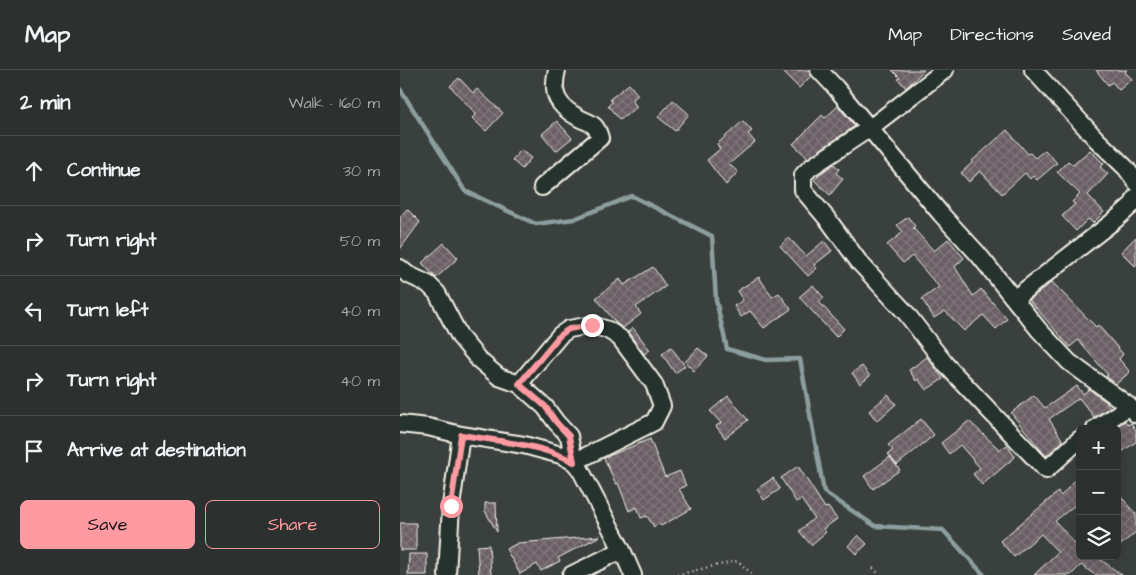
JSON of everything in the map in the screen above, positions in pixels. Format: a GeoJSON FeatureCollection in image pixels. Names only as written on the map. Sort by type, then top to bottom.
{"type":"FeatureCollection","features":[{"type":"Feature","properties":{"kind":"street"},"geometry":{"type":"LineString","coordinates":[[542,187],[600,138],[598,130],[591,122],[578,118],[561,106],[554,89],[557,70]]}},
{"type":"Feature","properties":{"kind":"street"},"geometry":{"type":"LineString","coordinates":[[819,70],[870,128],[940,214],[978,254],[1039,330],[1070,362],[1132,410],[1103,425]]}},
{"type":"Feature","properties":{"kind":"street"},"geometry":{"type":"LineString","coordinates":[[945,70],[870,128],[810,168],[803,175],[803,190],[859,262],[906,313],[946,365],[1046,470],[1076,443]]}},
{"type":"Feature","properties":{"kind":"street"},"geometry":{"type":"LineString","coordinates":[[1033,70],[1097,140],[1126,168],[1136,182]]}},
{"type":"Feature","properties":{"kind":"street"},"geometry":{"type":"LineString","coordinates":[[1015,298],[1115,220],[1133,204],[1136,197]]}},
{"type":"Feature","properties":{"kind":"street"},"geometry":{"type":"LineString","coordinates":[[400,268],[407,274],[428,284],[437,293],[460,337],[479,360],[499,377],[519,384],[545,406],[569,436],[574,462]]}},
{"type":"Feature","properties":{"kind":"street"},"geometry":{"type":"LineString","coordinates":[[519,384],[560,335],[569,329],[592,325],[608,330],[620,338],[654,384],[662,406],[654,422],[574,462]]}},
{"type":"Feature","properties":{"kind":"street"},"geometry":{"type":"LineString","coordinates":[[400,424],[428,427],[461,435],[524,445],[561,455],[574,462],[580,469],[633,575]]}},
{"type":"Feature","properties":{"kind":"street"},"geometry":{"type":"LineString","coordinates":[[447,575],[451,506],[461,435]]}},
{"type":"Feature","properties":{"kind":"street"},"geometry":{"type":"LineString","coordinates":[[571,575],[622,550]]}},
{"type":"Feature","properties":{"kind":"path"},"geometry":{"type":"LineString","coordinates":[[677,575],[738,561],[753,575]]}},
{"type":"Feature","properties":{"kind":"path"},"geometry":{"type":"LineString","coordinates":[[873,568],[880,575]]}},
{"type":"Feature","properties":{"kind":"building"},"geometry":{"type":"Polygon","coordinates":[[[781,70],[809,70],[811,76],[799,88],[781,70]]]}},
{"type":"Feature","properties":{"kind":"building"},"geometry":{"type":"Polygon","coordinates":[[[892,70],[924,70],[906,88],[892,70]]]}},
{"type":"Feature","properties":{"kind":"building"},"geometry":{"type":"Polygon","coordinates":[[[1096,70],[1127,70],[1125,72],[1132,79],[1119,90],[1112,82],[1108,85],[1096,70]]]}},
{"type":"Feature","properties":{"kind":"building"},"geometry":{"type":"Polygon","coordinates":[[[459,78],[473,93],[477,89],[503,113],[486,131],[472,118],[476,114],[450,86],[459,78]]]}},
{"type":"Feature","properties":{"kind":"building"},"geometry":{"type":"Polygon","coordinates":[[[629,84],[638,95],[632,100],[637,107],[620,120],[608,106],[612,102],[610,99],[629,84]]]}},
{"type":"Feature","properties":{"kind":"building"},"geometry":{"type":"Polygon","coordinates":[[[673,100],[689,114],[675,131],[658,117],[673,100]]]}},
{"type":"Feature","properties":{"kind":"building"},"geometry":{"type":"Polygon","coordinates":[[[838,106],[855,126],[808,158],[793,144],[822,115],[825,118],[838,106]]]}},
{"type":"Feature","properties":{"kind":"building"},"geometry":{"type":"Polygon","coordinates":[[[557,121],[572,138],[556,151],[542,134],[557,121]]]}},
{"type":"Feature","properties":{"kind":"building"},"geometry":{"type":"Polygon","coordinates":[[[743,121],[752,131],[748,134],[755,142],[729,164],[738,172],[726,185],[707,160],[720,149],[717,144],[743,121]]]}},
{"type":"Feature","properties":{"kind":"building"},"geometry":{"type":"Polygon","coordinates":[[[1007,130],[1028,154],[1030,153],[1035,158],[1045,150],[1057,163],[1037,180],[1033,176],[1030,179],[1025,173],[1002,194],[980,171],[969,182],[961,173],[1007,130]]]}},
{"type":"Feature","properties":{"kind":"building"},"geometry":{"type":"Polygon","coordinates":[[[521,150],[531,158],[522,169],[512,160],[521,150]]]}},
{"type":"Feature","properties":{"kind":"building"},"geometry":{"type":"Polygon","coordinates":[[[1090,150],[1104,164],[1100,167],[1108,174],[1088,195],[1104,212],[1093,223],[1088,219],[1076,231],[1062,216],[1075,204],[1072,202],[1080,194],[1057,172],[1068,161],[1073,165],[1090,150]]]}},
{"type":"Feature","properties":{"kind":"building"},"geometry":{"type":"Polygon","coordinates":[[[834,164],[839,169],[836,173],[843,179],[830,195],[814,180],[834,164]]]}},
{"type":"Feature","properties":{"kind":"building"},"geometry":{"type":"Polygon","coordinates":[[[407,209],[420,222],[400,249],[400,217],[407,209]]]}},
{"type":"Feature","properties":{"kind":"building"},"geometry":{"type":"Polygon","coordinates":[[[908,217],[915,226],[913,228],[934,251],[948,239],[964,258],[955,267],[973,296],[981,289],[1007,319],[996,329],[983,315],[964,331],[945,311],[934,318],[922,299],[939,287],[912,256],[903,263],[887,245],[903,232],[897,225],[908,217]]]}},
{"type":"Feature","properties":{"kind":"building"},"geometry":{"type":"Polygon","coordinates":[[[1136,237],[1136,267],[1121,252],[1136,237]]]}},
{"type":"Feature","properties":{"kind":"building"},"geometry":{"type":"Polygon","coordinates":[[[789,238],[806,256],[824,241],[832,251],[814,265],[817,268],[808,276],[780,246],[789,238]]]}},
{"type":"Feature","properties":{"kind":"building"},"geometry":{"type":"Polygon","coordinates":[[[444,243],[458,258],[436,278],[422,263],[444,243]]]}},
{"type":"Feature","properties":{"kind":"building"},"geometry":{"type":"Polygon","coordinates":[[[653,267],[666,286],[636,307],[641,314],[623,328],[616,323],[596,298],[620,279],[624,285],[653,267]]]}},
{"type":"Feature","properties":{"kind":"building"},"geometry":{"type":"Polygon","coordinates":[[[759,277],[772,297],[779,293],[791,309],[764,328],[750,311],[741,317],[734,306],[743,300],[737,291],[759,277]]]}},
{"type":"Feature","properties":{"kind":"building"},"geometry":{"type":"Polygon","coordinates":[[[1052,282],[1096,327],[1098,325],[1123,354],[1119,359],[1130,372],[1116,384],[1106,376],[1108,375],[1078,340],[1070,347],[1029,300],[1052,282]]]}},
{"type":"Feature","properties":{"kind":"building"},"geometry":{"type":"Polygon","coordinates":[[[813,285],[824,298],[819,302],[844,329],[836,337],[799,297],[813,285]]]}},
{"type":"Feature","properties":{"kind":"building"},"geometry":{"type":"Polygon","coordinates":[[[633,328],[650,350],[644,354],[628,332],[633,328]]]}},
{"type":"Feature","properties":{"kind":"building"},"geometry":{"type":"Polygon","coordinates":[[[671,347],[685,366],[675,373],[662,354],[671,347]]]}},
{"type":"Feature","properties":{"kind":"building"},"geometry":{"type":"Polygon","coordinates":[[[698,348],[708,356],[694,371],[685,362],[698,348]]]}},
{"type":"Feature","properties":{"kind":"building"},"geometry":{"type":"Polygon","coordinates":[[[927,357],[943,379],[926,390],[918,379],[916,381],[909,370],[927,357]]]}},
{"type":"Feature","properties":{"kind":"building"},"geometry":{"type":"Polygon","coordinates":[[[862,366],[870,376],[860,384],[852,373],[862,366]]]}},
{"type":"Feature","properties":{"kind":"building"},"geometry":{"type":"Polygon","coordinates":[[[1077,386],[1083,394],[1089,389],[1110,407],[1094,417],[1079,398],[1049,419],[1063,441],[1046,456],[1011,413],[1034,395],[1045,408],[1077,386]]]}},
{"type":"Feature","properties":{"kind":"building"},"geometry":{"type":"Polygon","coordinates":[[[888,395],[896,404],[877,421],[869,411],[888,395]]]}},
{"type":"Feature","properties":{"kind":"building"},"geometry":{"type":"Polygon","coordinates":[[[728,396],[748,420],[725,438],[716,426],[721,423],[710,411],[728,396]]]}},
{"type":"Feature","properties":{"kind":"building"},"geometry":{"type":"Polygon","coordinates":[[[921,419],[934,435],[897,465],[888,454],[893,450],[888,445],[921,419]]]}},
{"type":"Feature","properties":{"kind":"building"},"geometry":{"type":"Polygon","coordinates":[[[969,421],[1000,450],[1007,445],[1015,457],[982,485],[973,474],[980,468],[960,445],[949,454],[941,443],[969,421]]]}},
{"type":"Feature","properties":{"kind":"building"},"geometry":{"type":"Polygon","coordinates":[[[1125,421],[1128,425],[1131,423],[1136,430],[1136,442],[1121,452],[1121,425],[1119,425],[1125,421]]]}},
{"type":"Feature","properties":{"kind":"building"},"geometry":{"type":"Polygon","coordinates":[[[650,439],[665,477],[680,471],[686,486],[679,489],[691,509],[661,526],[659,524],[654,527],[647,516],[641,518],[637,507],[629,511],[618,483],[616,484],[604,458],[650,439]]]}},
{"type":"Feature","properties":{"kind":"building"},"geometry":{"type":"Polygon","coordinates":[[[890,457],[900,470],[873,489],[864,476],[890,457]]]}},
{"type":"Feature","properties":{"kind":"building"},"geometry":{"type":"Polygon","coordinates":[[[798,466],[825,508],[828,507],[837,519],[823,529],[826,532],[811,545],[799,531],[814,518],[801,499],[796,502],[781,478],[798,466]]]}},
{"type":"Feature","properties":{"kind":"building"},"geometry":{"type":"Polygon","coordinates":[[[773,478],[780,489],[764,500],[757,489],[773,478]]]}},
{"type":"Feature","properties":{"kind":"building"},"geometry":{"type":"Polygon","coordinates":[[[1076,479],[1076,504],[1055,521],[1076,545],[1076,560],[1101,560],[1122,575],[1095,575],[1081,565],[1071,575],[1034,575],[1058,552],[1041,534],[1014,557],[1000,541],[1058,492],[1061,496],[1076,479]]]}},
{"type":"Feature","properties":{"kind":"building"},"geometry":{"type":"Polygon","coordinates":[[[1121,497],[1136,514],[1136,532],[1121,545],[1121,497]]]}},
{"type":"Feature","properties":{"kind":"building"},"geometry":{"type":"Polygon","coordinates":[[[485,503],[496,503],[497,532],[485,511],[485,503]]]}},
{"type":"Feature","properties":{"kind":"building"},"geometry":{"type":"Polygon","coordinates":[[[400,523],[416,523],[416,550],[400,550],[400,523]]]}},
{"type":"Feature","properties":{"kind":"building"},"geometry":{"type":"Polygon","coordinates":[[[858,535],[867,544],[856,554],[848,546],[858,535]]]}},
{"type":"Feature","properties":{"kind":"building"},"geometry":{"type":"Polygon","coordinates":[[[600,536],[558,558],[560,561],[541,571],[537,564],[520,574],[506,549],[518,543],[600,536]]]}},
{"type":"Feature","properties":{"kind":"building"},"geometry":{"type":"Polygon","coordinates":[[[489,545],[491,575],[479,575],[477,546],[489,545]]]}},
{"type":"Feature","properties":{"kind":"building"},"geometry":{"type":"Polygon","coordinates":[[[409,554],[427,554],[427,575],[408,575],[409,554]]]}},
{"type":"Feature","properties":{"kind":"waterway"},"geometry":{"type":"LineString","coordinates":[[400,89],[465,191],[536,224],[574,219],[632,196],[712,236],[716,300],[727,349],[766,360],[800,359],[824,492],[875,526],[943,530],[984,575]]}},
{"type":"Feature","properties":{"kind":"route"},"geometry":{"type":"LineString","coordinates":[[451,506],[461,435],[524,445],[561,455],[574,462],[569,436],[545,406],[519,384],[560,335],[569,329],[592,325]]}}]}
